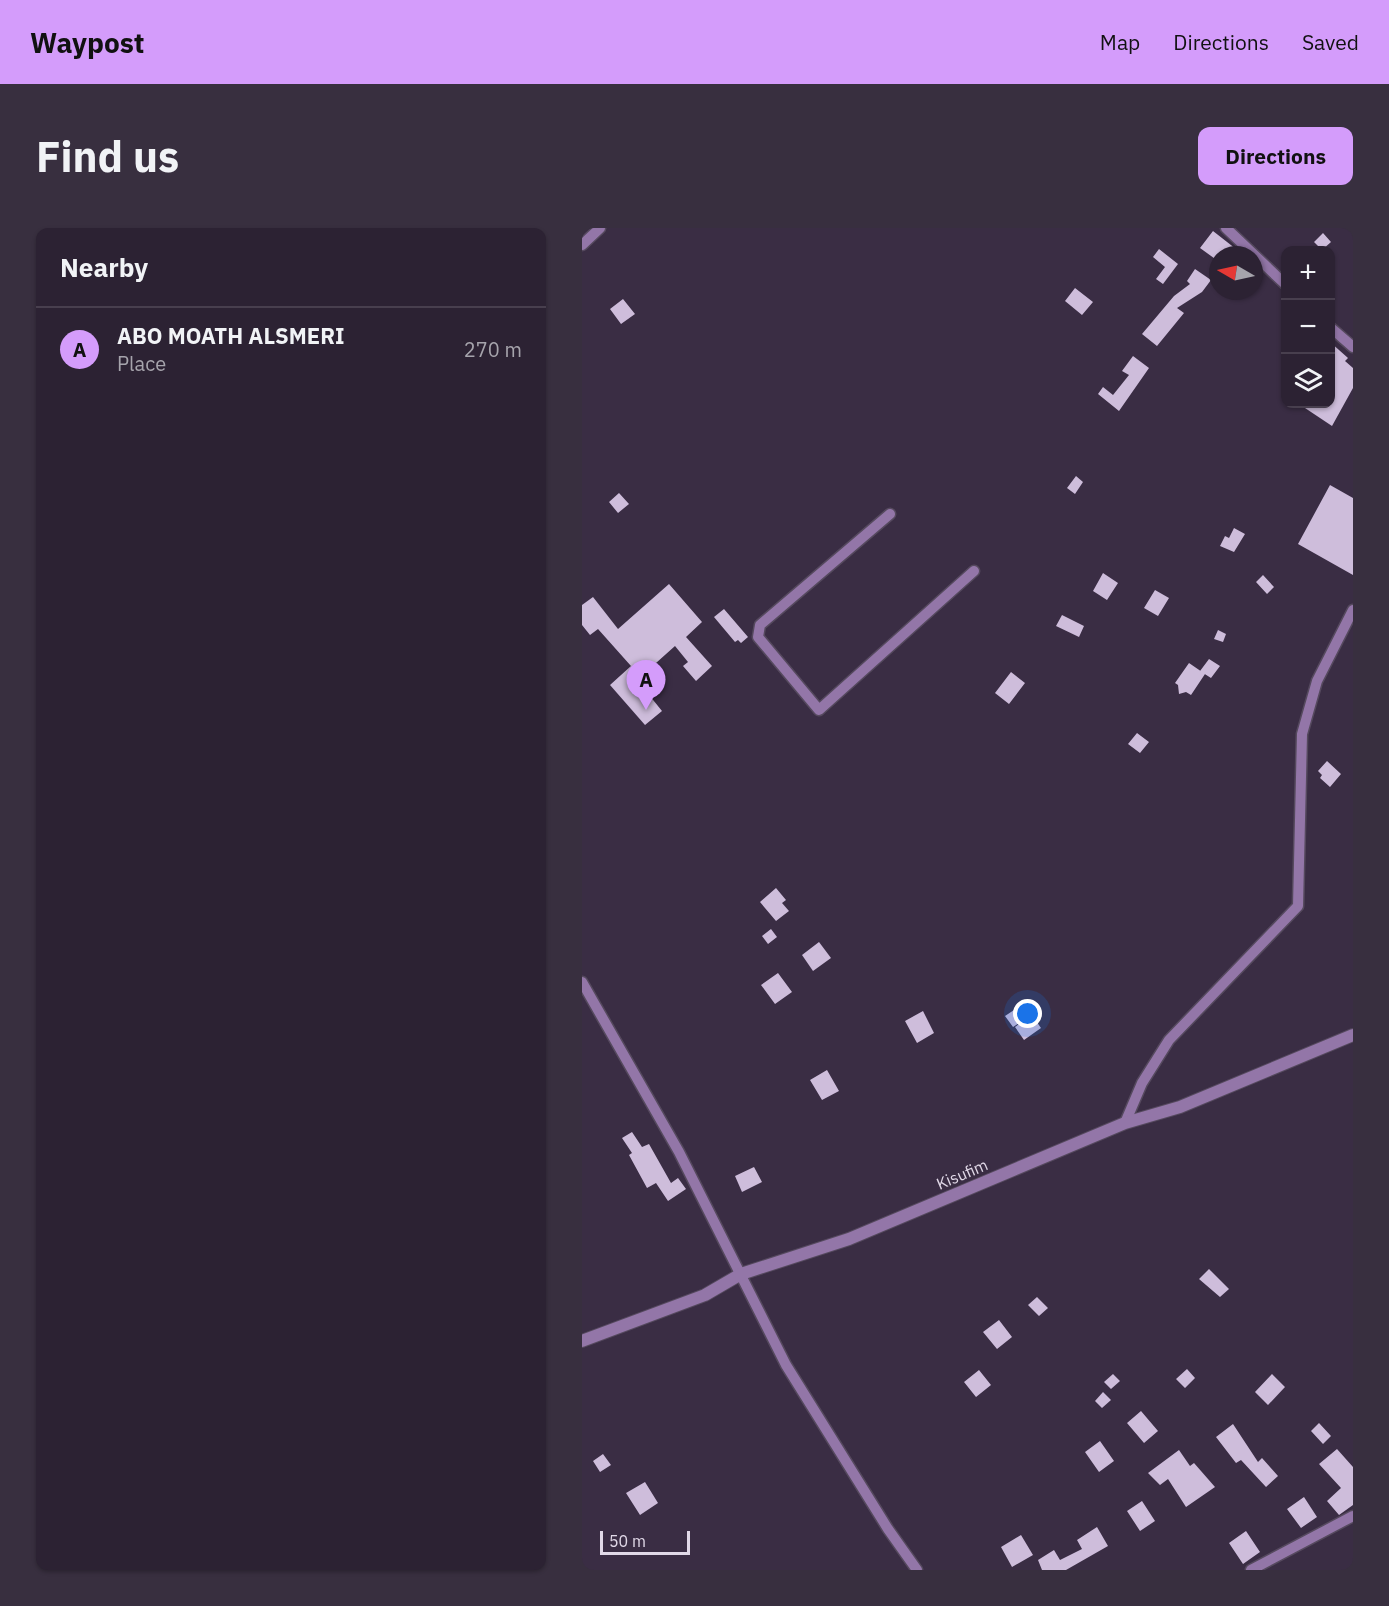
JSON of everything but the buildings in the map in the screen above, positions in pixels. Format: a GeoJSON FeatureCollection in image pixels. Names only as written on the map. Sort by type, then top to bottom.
{"type":"FeatureCollection","features":[{"type":"Feature","properties":{"kind":"street"},"geometry":{"type":"LineString","coordinates":[[582,245],[600,228]]}},
{"type":"Feature","properties":{"kind":"street"},"geometry":{"type":"LineString","coordinates":[[1226,228],[1281,280]]}},
{"type":"Feature","properties":{"kind":"street"},"geometry":{"type":"LineString","coordinates":[[1335,331],[1353,347]]}},
{"type":"Feature","properties":{"kind":"street"},"geometry":{"type":"LineString","coordinates":[[890,514],[760,625],[758,637],[819,710],[974,571]]}},
{"type":"Feature","properties":{"kind":"street"},"geometry":{"type":"LineString","coordinates":[[1125,1123],[1142,1083],[1169,1040],[1298,906],[1302,734],[1317,681],[1353,610]]}},
{"type":"Feature","properties":{"kind":"street"},"geometry":{"type":"LineString","coordinates":[[582,982],[652,1109],[679,1152],[786,1365],[888,1529],[917,1570]]}},
{"type":"Feature","properties":{"kind":"street","name":"Kisufim"},"geometry":{"type":"LineString","coordinates":[[582,1341],[705,1295],[741,1274],[849,1239],[1125,1123],[1180,1107],[1353,1035]]}},
{"type":"Feature","properties":{"kind":"street"},"geometry":{"type":"LineString","coordinates":[[1251,1570],[1353,1516]]}},
{"type":"Feature","properties":{"kind":"place","name":"ABO MOATH ALSMERI"},"geometry":{"type":"Point","coordinates":[646,710]}}]}
